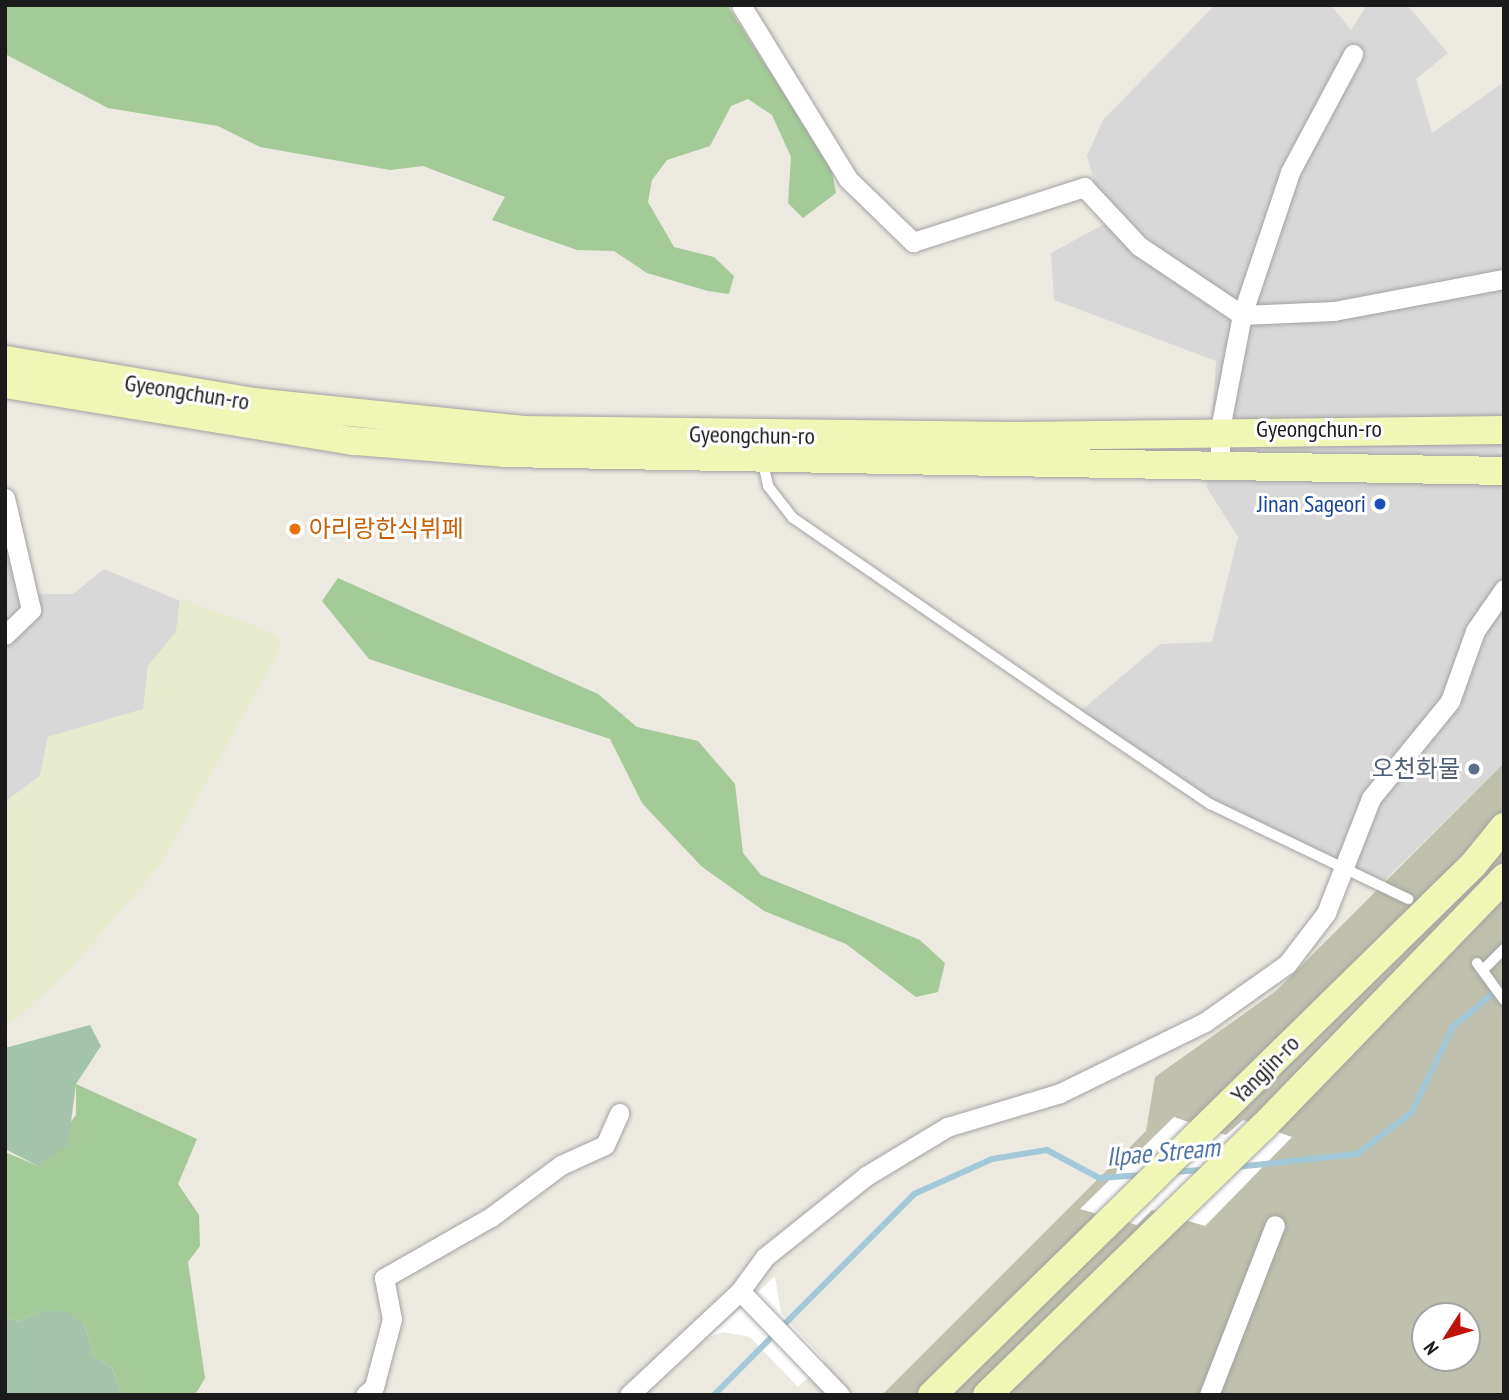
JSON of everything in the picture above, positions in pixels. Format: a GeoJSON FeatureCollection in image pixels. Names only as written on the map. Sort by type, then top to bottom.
{"type":"FeatureCollection","features":[{"type":"Feature","properties":{"kind":"street"},"geometry":{"type":"LineString","coordinates":[[741,5],[848,178],[913,242],[1084,187],[1139,246],[1242,315],[1334,311],[1504,279]]}},
{"type":"Feature","properties":{"kind":"street"},"geometry":{"type":"LineString","coordinates":[[1220,467],[1220,429],[1242,315],[1290,172],[1353,54]]}},
{"type":"Feature","properties":{"kind":"street","name":"Gyeongchun-ro"},"geometry":{"type":"LineString","coordinates":[[5,360],[253,402],[508,429],[1014,436],[1220,429],[1504,430]]}},
{"type":"Feature","properties":{"kind":"street","name":"Gyeongchun-ro"},"geometry":{"type":"LineString","coordinates":[[5,384],[354,441],[505,453],[1504,471]]}},
{"type":"Feature","properties":{"kind":"street"},"geometry":{"type":"LineString","coordinates":[[5,498],[31,610],[5,635]]}},
{"type":"Feature","properties":{"kind":"street"},"geometry":{"type":"LineString","coordinates":[[629,1395],[744,1295],[765,1257],[866,1176],[947,1127],[1060,1093],[1205,1021],[1287,964],[1326,913],[1371,798],[1450,701],[1475,631],[1504,590]]}},
{"type":"Feature","properties":{"kind":"street","name":"Yangjin-ro"},"geometry":{"type":"LineString","coordinates":[[932,1395],[1473,865],[1504,827]]}},
{"type":"Feature","properties":{"kind":"street","name":"Yangjin-ro"},"geometry":{"type":"LineString","coordinates":[[987,1395],[1263,1127],[1504,878]]}},
{"type":"Feature","properties":{"kind":"street"},"geometry":{"type":"LineString","coordinates":[[365,1395],[374,1387],[392,1319],[384,1278],[491,1217],[561,1165],[605,1145],[619,1113]]}},
{"type":"Feature","properties":{"kind":"street"},"geometry":{"type":"LineString","coordinates":[[1209,1395],[1275,1225]]}},
{"type":"Feature","properties":{"kind":"street"},"geometry":{"type":"LineString","coordinates":[[744,1295],[840,1395]]}},
{"type":"Feature","properties":{"kind":"lane"},"geometry":{"type":"LineString","coordinates":[[762,458],[778,502],[815,535],[1210,804],[1408,899]]}},
{"type":"Feature","properties":{"kind":"lane"},"geometry":{"type":"LineString","coordinates":[[1503,999],[1480,966],[1504,949]]}},
{"type":"Feature","properties":{"kind":"shaded area"},"geometry":{"type":"Polygon","coordinates":[[[1215,5],[1331,5],[1351,30],[1367,5],[1407,5],[1448,53],[1416,79],[1432,133],[1504,82],[1504,763],[1379,886],[1210,804],[1077,714],[1160,644],[1212,642],[1238,537],[1207,488],[1216,361],[1054,300],[1051,253],[1106,223],[1087,156],[1103,120],[1215,5]]]}},
{"type":"Feature","properties":{"kind":"shaded area"},"geometry":{"type":"Polygon","coordinates":[[[5,552],[19,558],[39,594],[73,594],[104,569],[180,601],[176,632],[148,666],[144,709],[48,737],[40,776],[5,802],[5,552]]]}},
{"type":"Feature","properties":{"kind":"shaded area"},"geometry":{"type":"Polygon","coordinates":[[[180,598],[278,635],[280,650],[161,864],[67,973],[5,1029],[5,802],[40,776],[48,737],[143,709],[148,666],[176,632],[180,598]]]}},
{"type":"Feature","properties":{"kind":"shaded area"},"geometry":{"type":"Polygon","coordinates":[[[1504,763],[1504,1395],[882,1395],[1146,1131],[1155,1077],[1276,991],[1504,763]]]}},
{"type":"Feature","properties":{"kind":"green space"},"geometry":{"type":"Polygon","coordinates":[[[5,5],[727,5],[831,167],[836,193],[803,218],[788,203],[791,157],[772,115],[748,99],[731,106],[710,146],[667,160],[652,180],[648,202],[674,247],[714,257],[734,276],[729,294],[708,291],[647,273],[614,251],[577,250],[492,220],[505,197],[423,166],[390,170],[260,147],[218,126],[108,108],[5,54],[5,5]]]}},
{"type":"Feature","properties":{"kind":"green space"},"geometry":{"type":"Polygon","coordinates":[[[338,578],[598,694],[637,727],[698,741],[735,784],[743,853],[761,875],[920,940],[945,963],[938,992],[916,997],[846,944],[764,911],[701,866],[642,803],[610,739],[369,659],[322,601],[338,578]]]}},
{"type":"Feature","properties":{"kind":"green space"},"geometry":{"type":"Polygon","coordinates":[[[90,1025],[101,1046],[76,1084],[68,1145],[38,1166],[5,1149],[5,1048],[90,1025]]]}},
{"type":"Feature","properties":{"kind":"green space"},"geometry":{"type":"Polygon","coordinates":[[[76,1084],[197,1139],[178,1184],[199,1215],[200,1246],[188,1262],[205,1378],[195,1395],[122,1395],[112,1368],[94,1356],[84,1324],[41,1311],[18,1322],[5,1317],[5,1152],[38,1166],[76,1115],[76,1084]]]}},
{"type":"Feature","properties":{"kind":"green space"},"geometry":{"type":"Polygon","coordinates":[[[41,1311],[65,1311],[84,1324],[94,1356],[112,1368],[122,1395],[5,1395],[5,1317],[18,1322],[41,1311]]]}},
{"type":"Feature","properties":{"kind":"pier"},"geometry":{"type":"Polygon","coordinates":[[[1174,1117],[1226,1135],[1243,1120],[1292,1137],[1205,1226],[1152,1210],[1137,1225],[1080,1209],[1174,1117]]]}},
{"type":"Feature","properties":{"kind":"pier"},"geometry":{"type":"Polygon","coordinates":[[[775,1276],[781,1313],[825,1361],[798,1387],[750,1337],[723,1332],[709,1337],[775,1276]]]}},
{"type":"Feature","properties":{"kind":"waterway","name":"Ilpae Stream"},"geometry":{"type":"LineString","coordinates":[[1236,1167],[1357,1154],[1411,1113],[1453,1027],[1504,984]]}},
{"type":"Feature","properties":{"kind":"waterway","name":"Ilpae Stream"},"geometry":{"type":"LineString","coordinates":[[714,1395],[914,1194],[992,1159],[1047,1150],[1099,1178],[1142,1175]]}},
{"type":"Feature","properties":{"kind":"waterway","name":"Ilpae Stream"},"geometry":{"type":"LineString","coordinates":[[1173,1172],[1204,1170]]}},
{"type":"Feature","properties":{"kind":"place","name":"Jinan Sageori"},"geometry":{"type":"Point","coordinates":[1380,504]}},
{"type":"Feature","properties":{"kind":"place","name":"아리랑한식뷔페"},"geometry":{"type":"Point","coordinates":[295,529]}},
{"type":"Feature","properties":{"kind":"place","name":"오천화물"},"geometry":{"type":"Point","coordinates":[1474,769]}}]}
